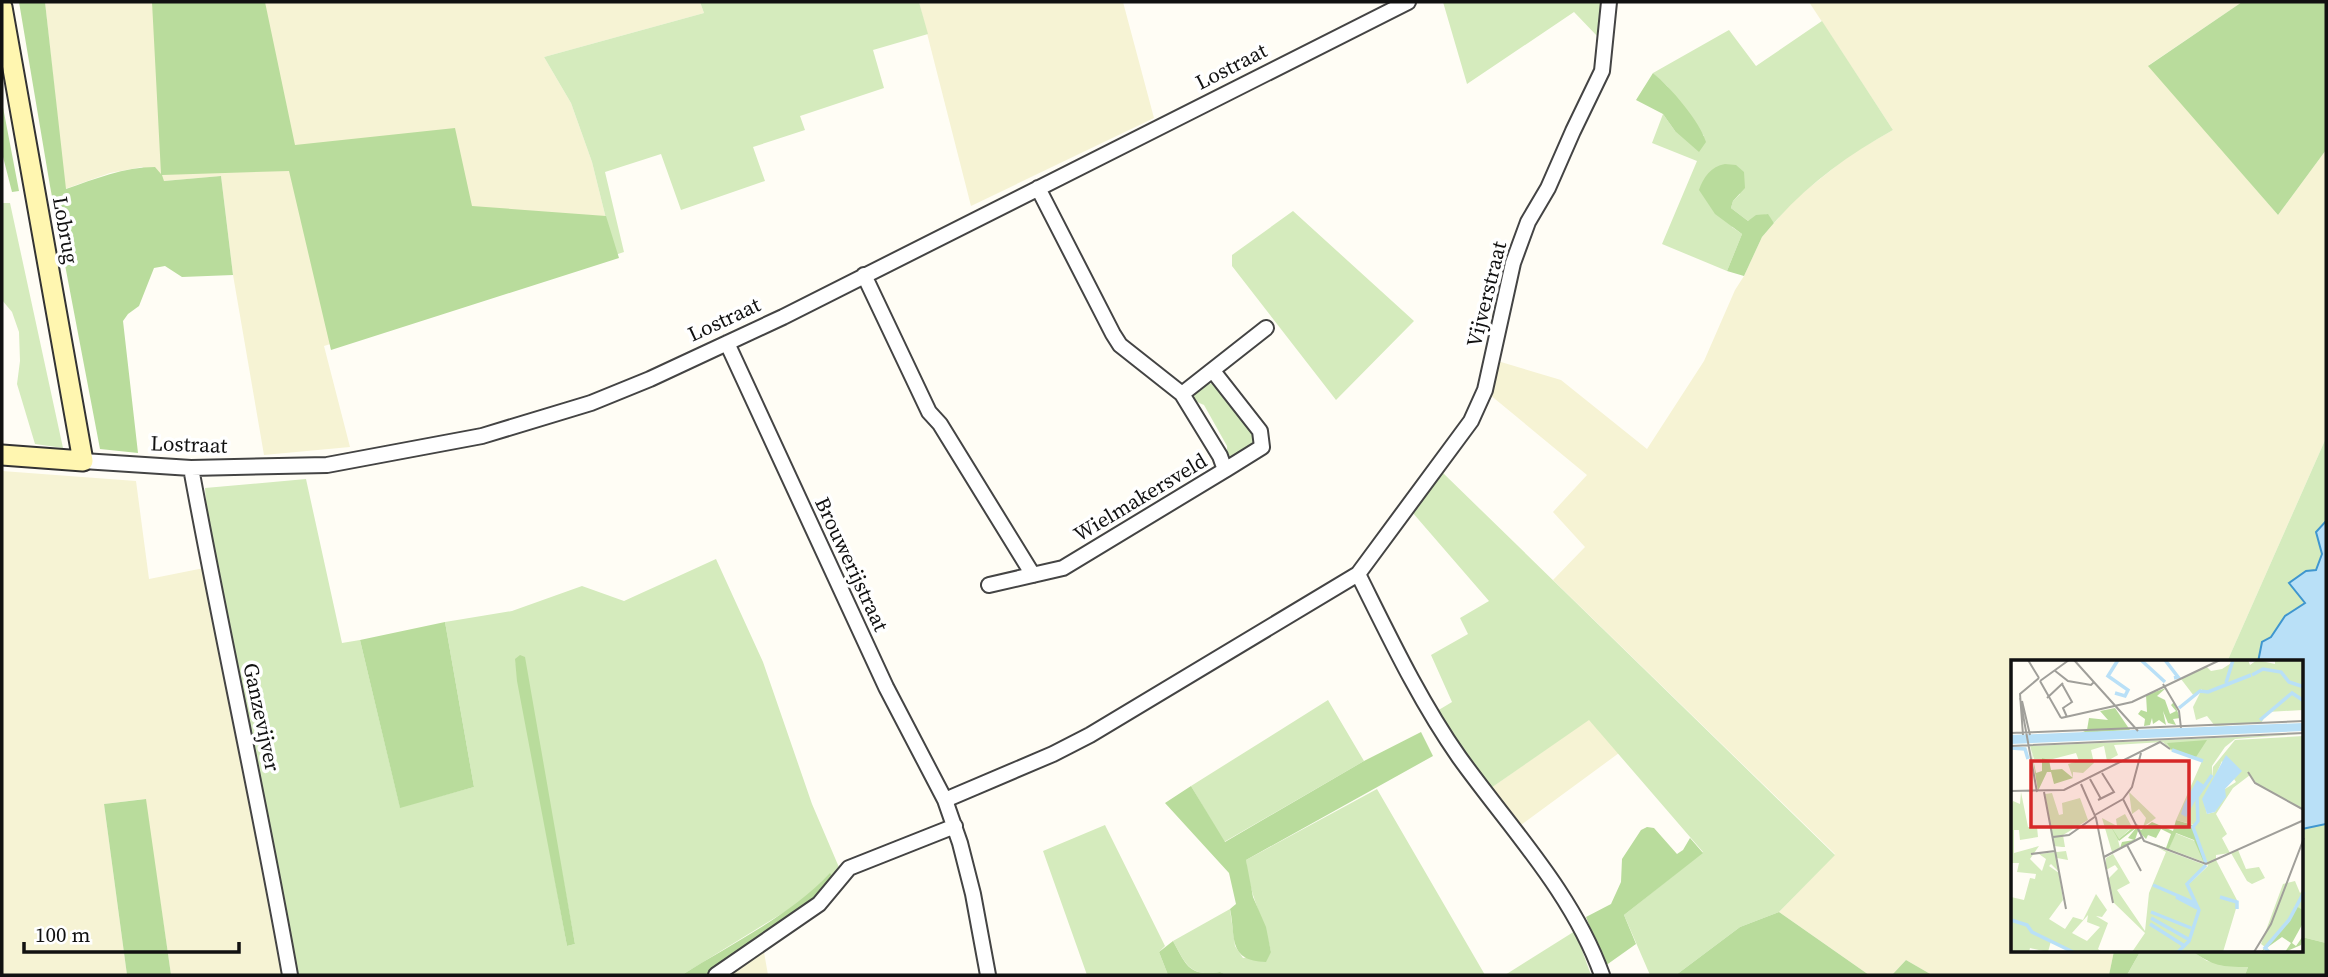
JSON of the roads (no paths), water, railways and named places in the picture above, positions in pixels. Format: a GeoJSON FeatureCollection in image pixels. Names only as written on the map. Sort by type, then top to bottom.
{"type":"FeatureCollection","features":[{"type":"Feature","properties":{"kind":"street","name":"Lostraat"},"geometry":{"type":"LineString","coordinates":[[2,455],[191,468],[327,465],[482,436],[591,403],[727,343],[1408,2]]}},
{"type":"Feature","properties":{"kind":"street","name":"Vijverstraat"},"geometry":{"type":"LineString","coordinates":[[1358,575],[1471,421],[1485,390],[1513,263],[1528,222],[1548,188],[1602,71],[1609,2]]}},
{"type":"Feature","properties":{"kind":"street","name":"Lobrug"},"geometry":{"type":"LineString","coordinates":[[2,7],[83,461]]}},
{"type":"Feature","properties":{"kind":"street","name":"Wielmakersveld"},"geometry":{"type":"LineString","coordinates":[[989,585],[1063,568],[1226,470],[1182,394],[1120,345],[1112,334],[1038,188]]}},
{"type":"Feature","properties":{"kind":"street"},"geometry":{"type":"LineString","coordinates":[[864,275],[929,412],[940,424],[1033,575]]}},
{"type":"Feature","properties":{"kind":"street"},"geometry":{"type":"LineString","coordinates":[[1182,394],[1266,328]]}},
{"type":"Feature","properties":{"kind":"street","name":"Brouwerijstraat"},"geometry":{"type":"LineString","coordinates":[[727,343],[886,687],[945,800],[955,826],[973,894],[988,975]]}},
{"type":"Feature","properties":{"kind":"street"},"geometry":{"type":"LineString","coordinates":[[1213,371],[1259,432],[1262,442],[1262,447],[1226,470]]}},
{"type":"Feature","properties":{"kind":"street","name":"Ganzevijver"},"geometry":{"type":"LineString","coordinates":[[191,468],[209,568],[269,855],[290,975]]}},
{"type":"Feature","properties":{"kind":"street"},"geometry":{"type":"LineString","coordinates":[[945,800],[1053,754],[1090,735],[1358,575],[1423,701],[1459,757],[1525,841],[1577,918],[1602,975]]}},
{"type":"Feature","properties":{"kind":"street"},"geometry":{"type":"LineString","coordinates":[[716,975],[810,912],[849,868],[955,826]]}},
{"type":"Feature","properties":{"kind":"water"},"geometry":{"type":"Polygon","coordinates":[[[2326,521],[2326,824],[2304,829],[2304,660],[2258,660],[2262,642],[2271,637],[2285,616],[2305,603],[2289,583],[2306,571],[2316,570],[2322,554],[2316,532],[2326,521]]]}}]}
